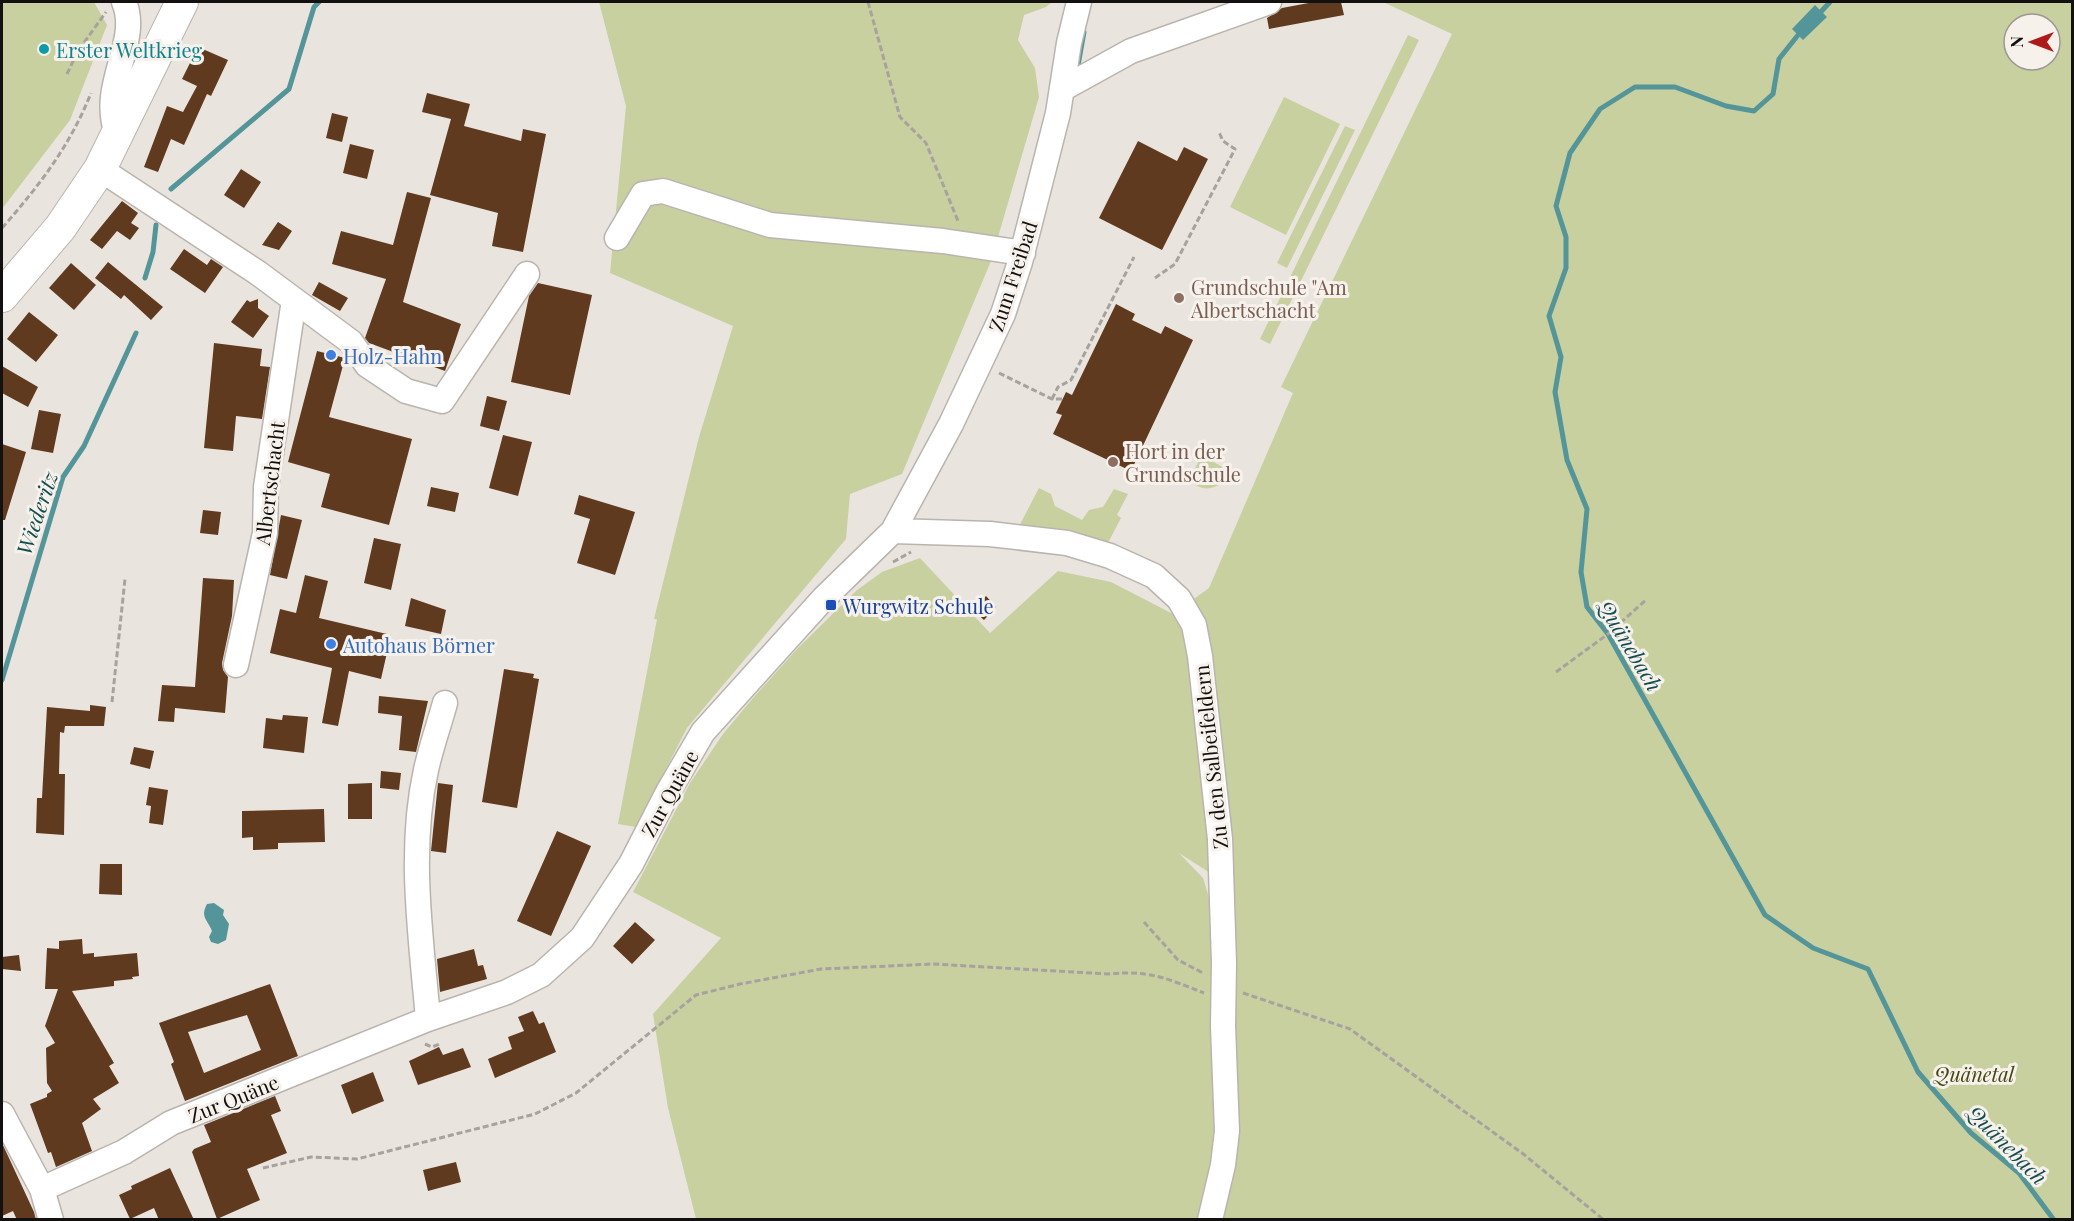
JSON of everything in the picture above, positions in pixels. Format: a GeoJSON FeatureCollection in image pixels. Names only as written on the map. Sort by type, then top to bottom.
{"type":"FeatureCollection","features":[{"type":"Feature","properties":{"kind":"main road"},"geometry":{"type":"LineString","coordinates":[[2,296],[56,233],[100,169],[182,2]]}},
{"type":"Feature","properties":{"kind":"street"},"geometry":{"type":"LineString","coordinates":[[117,133],[111,117],[111,100],[128,34],[124,2]]}},
{"type":"Feature","properties":{"kind":"street","name":"Zum Freibad"},"geometry":{"type":"LineString","coordinates":[[893,531],[951,424],[1003,314],[1023,254],[1064,88],[1069,43],[1079,2]]}},
{"type":"Feature","properties":{"kind":"street"},"geometry":{"type":"LineString","coordinates":[[1064,88],[1131,51],[1269,2]]}},
{"type":"Feature","properties":{"kind":"street"},"geometry":{"type":"LineString","coordinates":[[100,169],[228,252],[294,300],[351,342],[367,365],[406,391],[442,401],[527,274]]}},
{"type":"Feature","properties":{"kind":"street"},"geometry":{"type":"LineString","coordinates":[[617,238],[643,194],[663,191],[770,225],[968,245],[1023,254]]}},
{"type":"Feature","properties":{"kind":"street","name":"Albertschacht"},"geometry":{"type":"LineString","coordinates":[[236,665],[265,533],[266,487],[294,300]]}},
{"type":"Feature","properties":{"kind":"street","name":"Zu den Salbeifeldern"},"geometry":{"type":"LineString","coordinates":[[893,531],[990,534],[1067,543],[1110,556],[1154,576],[1179,599],[1194,625],[1203,679],[1220,839],[1225,983],[1223,1026],[1227,1131],[1223,1165],[1210,1220]]}},
{"type":"Feature","properties":{"kind":"street","name":"Zur Quäne"},"geometry":{"type":"LineString","coordinates":[[42,1189],[124,1152],[171,1123],[428,1019],[507,992],[541,975],[566,955],[582,938],[620,881],[703,732],[824,598],[893,531]]}},
{"type":"Feature","properties":{"kind":"street"},"geometry":{"type":"LineString","coordinates":[[428,1019],[416,854],[426,770],[445,703]]}},
{"type":"Feature","properties":{"kind":"street"},"geometry":{"type":"LineString","coordinates":[[2,1114],[42,1189],[51,1220]]}},
{"type":"Feature","properties":{"kind":"path"},"geometry":{"type":"LineString","coordinates":[[868,2],[900,117],[926,143],[968,245]]}},
{"type":"Feature","properties":{"kind":"path"},"geometry":{"type":"LineString","coordinates":[[67,74],[78,51],[98,24]]}},
{"type":"Feature","properties":{"kind":"path"},"geometry":{"type":"LineString","coordinates":[[2,228],[39,187],[58,159],[75,131],[93,86]]}},
{"type":"Feature","properties":{"kind":"path"},"geometry":{"type":"LineString","coordinates":[[1155,278],[1175,264],[1235,148],[1223,141],[1219,132]]}},
{"type":"Feature","properties":{"kind":"path"},"geometry":{"type":"LineString","coordinates":[[1052,399],[1058,387],[1071,380],[1134,257]]}},
{"type":"Feature","properties":{"kind":"path"},"geometry":{"type":"LineString","coordinates":[[1000,374],[1052,399],[1063,399]]}},
{"type":"Feature","properties":{"kind":"path"},"geometry":{"type":"LineString","coordinates":[[112,702],[125,579]]}},
{"type":"Feature","properties":{"kind":"path"},"geometry":{"type":"LineString","coordinates":[[1556,672],[1608,634],[1647,599]]}},
{"type":"Feature","properties":{"kind":"path"},"geometry":{"type":"LineString","coordinates":[[1144,922],[1178,960]]}},
{"type":"Feature","properties":{"kind":"path"},"geometry":{"type":"LineString","coordinates":[[263,1168],[311,1157],[357,1159],[535,1114],[576,1093],[626,1054],[668,1015],[696,995],[740,984],[820,969],[933,964],[1108,974],[1137,971],[1167,978],[1204,993],[1225,983],[1241,993],[1350,1029],[1522,1153],[1604,1220]]}},
{"type":"Feature","properties":{"kind":"path"},"geometry":{"type":"LineString","coordinates":[[422,1043],[432,1047],[440,1044]]}},
{"type":"Feature","properties":{"kind":"green space"},"geometry":{"type":"Polygon","coordinates":[[[2,2],[94,2],[107,25],[70,120],[2,209],[2,2]]]}},
{"type":"Feature","properties":{"kind":"green space"},"geometry":{"type":"Polygon","coordinates":[[[599,2],[1052,2],[1046,7],[1024,15],[1018,40],[1035,68],[1039,97],[991,261],[902,474],[850,494],[846,539],[687,728],[636,827],[618,824],[657,619],[654,619],[699,437],[733,326],[610,273],[626,106],[599,2]]]}},
{"type":"Feature","properties":{"kind":"green space","name":"Quänetal"},"geometry":{"type":"Polygon","coordinates":[[[1383,2],[2072,2],[2072,1219],[696,1219],[668,1108],[653,1014],[721,938],[633,892],[690,783],[723,734],[798,648],[857,590],[882,572],[920,558],[990,633],[1058,571],[1111,582],[1173,614],[1209,588],[1293,393],[1281,387],[1452,34],[1383,2]],[[1179,853],[1203,878],[1211,904],[1210,873],[1179,853]]]}},
{"type":"Feature","properties":{"kind":"green space"},"geometry":{"type":"Polygon","coordinates":[[[1408,35],[1419,40],[1270,344],[1260,339],[1408,35]]]}},
{"type":"Feature","properties":{"kind":"green space"},"geometry":{"type":"Polygon","coordinates":[[[1284,97],[1340,124],[1286,235],[1230,207],[1284,97]]]}},
{"type":"Feature","properties":{"kind":"green space"},"geometry":{"type":"Polygon","coordinates":[[[1345,126],[1355,130],[1287,268],[1277,263],[1345,126]]]}},
{"type":"Feature","properties":{"kind":"green space"},"geometry":{"type":"Polygon","coordinates":[[[1202,455],[1224,468],[1223,482],[1215,487],[1203,488],[1192,482],[1191,476],[1202,455]]]}},
{"type":"Feature","properties":{"kind":"green space"},"geometry":{"type":"Polygon","coordinates":[[[1039,488],[1051,494],[1055,506],[1082,520],[1089,510],[1103,507],[1114,489],[1128,494],[1117,515],[1121,518],[1109,541],[1101,545],[1017,530],[1039,488]]]}},
{"type":"Feature","properties":{"kind":"water"},"geometry":{"type":"Polygon","coordinates":[[[1815,5],[1827,17],[1803,40],[1792,29],[1815,5]]]}},
{"type":"Feature","properties":{"kind":"water"},"geometry":{"type":"Polygon","coordinates":[[[214,903],[224,910],[223,915],[229,924],[226,940],[218,944],[211,942],[209,937],[212,931],[204,915],[207,904],[214,903]]]}},
{"type":"Feature","properties":{"kind":"building"},"geometry":{"type":"Polygon","coordinates":[[[1314,2],[1341,2],[1344,15],[1269,29],[1267,18],[1282,8],[1314,2]]]}},
{"type":"Feature","properties":{"kind":"building"},"geometry":{"type":"Polygon","coordinates":[[[198,47],[228,60],[211,96],[207,94],[184,145],[171,139],[158,172],[144,167],[167,106],[183,112],[197,86],[182,79],[198,47]]]}},
{"type":"Feature","properties":{"kind":"building"},"geometry":{"type":"Polygon","coordinates":[[[427,93],[470,104],[464,126],[521,141],[523,129],[546,134],[523,252],[492,246],[498,213],[430,195],[451,119],[422,112],[427,93]]]}},
{"type":"Feature","properties":{"kind":"building"},"geometry":{"type":"Polygon","coordinates":[[[332,113],[348,117],[342,142],[326,138],[332,113]]]}},
{"type":"Feature","properties":{"kind":"building"},"geometry":{"type":"Polygon","coordinates":[[[1138,141],[1177,161],[1184,147],[1208,159],[1162,250],[1099,218],[1138,141]]]}},
{"type":"Feature","properties":{"kind":"building"},"geometry":{"type":"Polygon","coordinates":[[[350,144],[374,150],[367,179],[343,173],[350,144]]]}},
{"type":"Feature","properties":{"kind":"building"},"geometry":{"type":"Polygon","coordinates":[[[241,169],[261,182],[244,208],[224,195],[241,169]]]}},
{"type":"Feature","properties":{"kind":"building"},"geometry":{"type":"Polygon","coordinates":[[[407,192],[431,198],[403,302],[461,324],[445,371],[369,343],[365,338],[386,279],[332,264],[341,231],[393,245],[407,192]]]}},
{"type":"Feature","properties":{"kind":"building"},"geometry":{"type":"Polygon","coordinates":[[[122,201],[138,213],[131,223],[139,228],[130,240],[117,231],[102,249],[90,240],[122,201]]]}},
{"type":"Feature","properties":{"kind":"building"},"geometry":{"type":"Polygon","coordinates":[[[278,222],[292,231],[279,250],[262,245],[278,222]]]}},
{"type":"Feature","properties":{"kind":"building"},"geometry":{"type":"Polygon","coordinates":[[[184,249],[207,265],[211,259],[223,267],[205,293],[170,269],[184,249]]]}},
{"type":"Feature","properties":{"kind":"building"},"geometry":{"type":"Polygon","coordinates":[[[108,262],[163,307],[151,320],[124,295],[121,299],[95,278],[108,262]]]}},
{"type":"Feature","properties":{"kind":"building"},"geometry":{"type":"Polygon","coordinates":[[[71,263],[96,285],[74,310],[49,288],[71,263]]]}},
{"type":"Feature","properties":{"kind":"building"},"geometry":{"type":"Polygon","coordinates":[[[319,282],[348,298],[340,311],[312,295],[319,282]]]}},
{"type":"Feature","properties":{"kind":"building"},"geometry":{"type":"Polygon","coordinates":[[[538,283],[592,295],[570,395],[511,382],[529,296],[538,283]]]}},
{"type":"Feature","properties":{"kind":"building"},"geometry":{"type":"Polygon","coordinates":[[[258,299],[258,308],[269,316],[253,338],[231,322],[247,300],[250,302],[258,299]]]}},
{"type":"Feature","properties":{"kind":"building"},"geometry":{"type":"Polygon","coordinates":[[[1116,304],[1135,314],[1132,320],[1161,334],[1165,326],[1193,340],[1131,471],[1053,434],[1062,415],[1056,413],[1066,392],[1072,395],[1116,304]]]}},
{"type":"Feature","properties":{"kind":"building"},"geometry":{"type":"Polygon","coordinates":[[[29,312],[58,335],[36,362],[7,339],[29,312]]]}},
{"type":"Feature","properties":{"kind":"building"},"geometry":{"type":"Polygon","coordinates":[[[214,343],[262,349],[260,366],[270,367],[262,419],[236,416],[233,451],[204,448],[214,343]]]}},
{"type":"Feature","properties":{"kind":"building"},"geometry":{"type":"Polygon","coordinates":[[[317,351],[345,358],[329,417],[412,439],[389,525],[321,507],[330,474],[288,462],[317,351]]]}},
{"type":"Feature","properties":{"kind":"building"},"geometry":{"type":"Polygon","coordinates":[[[2,366],[38,387],[28,407],[2,393],[2,366]]]}},
{"type":"Feature","properties":{"kind":"building"},"geometry":{"type":"Polygon","coordinates":[[[487,396],[507,401],[499,431],[480,426],[487,396]]]}},
{"type":"Feature","properties":{"kind":"building"},"geometry":{"type":"Polygon","coordinates":[[[39,410],[61,414],[53,453],[31,449],[39,410]]]}},
{"type":"Feature","properties":{"kind":"building"},"geometry":{"type":"Polygon","coordinates":[[[503,435],[532,442],[518,496],[489,488],[503,435]]]}},
{"type":"Feature","properties":{"kind":"building"},"geometry":{"type":"Polygon","coordinates":[[[2,444],[26,452],[5,520],[2,520],[2,444]]]}},
{"type":"Feature","properties":{"kind":"building"},"geometry":{"type":"Polygon","coordinates":[[[431,487],[459,493],[455,512],[427,506],[431,487]]]}},
{"type":"Feature","properties":{"kind":"building"},"geometry":{"type":"Polygon","coordinates":[[[579,495],[635,512],[615,575],[577,563],[590,519],[574,514],[579,495]]]}},
{"type":"Feature","properties":{"kind":"building"},"geometry":{"type":"Polygon","coordinates":[[[203,510],[221,512],[218,535],[200,533],[203,510]]]}},
{"type":"Feature","properties":{"kind":"building"},"geometry":{"type":"Polygon","coordinates":[[[281,515],[302,520],[287,579],[270,575],[281,515]]]}},
{"type":"Feature","properties":{"kind":"building"},"geometry":{"type":"Polygon","coordinates":[[[374,538],[401,544],[391,590],[364,583],[374,538]]]}},
{"type":"Feature","properties":{"kind":"building","name":"Autohaus Börner"},"geometry":{"type":"Polygon","coordinates":[[[305,575],[328,581],[319,618],[391,635],[381,679],[349,671],[338,726],[322,723],[332,668],[270,653],[280,609],[296,613],[305,575]]]}},
{"type":"Feature","properties":{"kind":"building"},"geometry":{"type":"Polygon","coordinates":[[[203,578],[234,580],[232,616],[222,663],[223,670],[228,677],[225,713],[175,708],[174,722],[158,721],[162,685],[195,687],[203,578]]]}},
{"type":"Feature","properties":{"kind":"building"},"geometry":{"type":"Polygon","coordinates":[[[986,596],[996,607],[984,620],[973,610],[986,596]]]}},
{"type":"Feature","properties":{"kind":"building"},"geometry":{"type":"Polygon","coordinates":[[[411,598],[446,610],[441,634],[405,626],[411,598]]]}},
{"type":"Feature","properties":{"kind":"building"},"geometry":{"type":"Polygon","coordinates":[[[504,669],[534,674],[533,678],[539,679],[517,808],[482,802],[504,669]]]}},
{"type":"Feature","properties":{"kind":"building"},"geometry":{"type":"Polygon","coordinates":[[[379,696],[428,701],[416,752],[399,750],[402,716],[378,713],[379,696]]]}},
{"type":"Feature","properties":{"kind":"building"},"geometry":{"type":"Polygon","coordinates":[[[90,705],[106,707],[104,726],[65,726],[64,733],[60,732],[59,774],[65,774],[64,835],[36,833],[37,798],[42,798],[47,707],[90,711],[90,705]]]}},
{"type":"Feature","properties":{"kind":"building"},"geometry":{"type":"Polygon","coordinates":[[[283,715],[308,717],[304,753],[263,748],[266,718],[282,720],[283,715]]]}},
{"type":"Feature","properties":{"kind":"building"},"geometry":{"type":"Polygon","coordinates":[[[134,747],[154,751],[150,769],[130,764],[134,747]]]}},
{"type":"Feature","properties":{"kind":"building"},"geometry":{"type":"Polygon","coordinates":[[[381,771],[401,773],[399,790],[380,788],[381,771]]]}},
{"type":"Feature","properties":{"kind":"building"},"geometry":{"type":"Polygon","coordinates":[[[372,783],[372,819],[348,819],[348,784],[372,783]]]}},
{"type":"Feature","properties":{"kind":"building"},"geometry":{"type":"Polygon","coordinates":[[[438,783],[453,785],[446,853],[431,851],[438,783]]]}},
{"type":"Feature","properties":{"kind":"building"},"geometry":{"type":"Polygon","coordinates":[[[149,787],[168,790],[163,825],[149,823],[151,806],[146,805],[149,787]]]}},
{"type":"Feature","properties":{"kind":"building"},"geometry":{"type":"Polygon","coordinates":[[[324,809],[325,842],[278,843],[278,849],[253,850],[253,837],[242,838],[242,811],[324,809]]]}},
{"type":"Feature","properties":{"kind":"building"},"geometry":{"type":"Polygon","coordinates":[[[557,831],[591,846],[551,936],[517,921],[557,831]]]}},
{"type":"Feature","properties":{"kind":"building"},"geometry":{"type":"Polygon","coordinates":[[[100,864],[122,864],[122,895],[99,894],[100,864]]]}},
{"type":"Feature","properties":{"kind":"building"},"geometry":{"type":"Polygon","coordinates":[[[635,922],[655,940],[632,964],[613,946],[635,922]]]}},
{"type":"Feature","properties":{"kind":"building"},"geometry":{"type":"Polygon","coordinates":[[[82,939],[83,954],[94,953],[94,957],[137,953],[139,976],[114,981],[114,986],[72,991],[114,1063],[109,1066],[119,1083],[93,1099],[101,1109],[82,1123],[92,1151],[56,1167],[51,1152],[48,1153],[30,1104],[47,1097],[47,1094],[52,1091],[47,1083],[46,1048],[55,1043],[45,1026],[58,989],[45,989],[47,948],[59,949],[59,941],[82,939]]]}},
{"type":"Feature","properties":{"kind":"building"},"geometry":{"type":"Polygon","coordinates":[[[474,949],[478,966],[483,965],[487,979],[440,992],[437,959],[474,949]]]}},
{"type":"Feature","properties":{"kind":"building"},"geometry":{"type":"Polygon","coordinates":[[[19,955],[21,971],[2,969],[2,957],[19,955]]]}},
{"type":"Feature","properties":{"kind":"building"},"geometry":{"type":"Polygon","coordinates":[[[270,984],[298,1056],[185,1101],[171,1064],[174,1062],[159,1023],[270,984]],[[247,1015],[188,1032],[204,1073],[261,1050],[247,1015]]]}},
{"type":"Feature","properties":{"kind":"building"},"geometry":{"type":"Polygon","coordinates":[[[533,1011],[539,1024],[544,1022],[556,1052],[495,1078],[488,1059],[512,1049],[508,1037],[524,1031],[518,1017],[533,1011]]]}},
{"type":"Feature","properties":{"kind":"building"},"geometry":{"type":"Polygon","coordinates":[[[439,1047],[443,1055],[463,1048],[471,1067],[418,1085],[409,1061],[439,1047]]]}},
{"type":"Feature","properties":{"kind":"building"},"geometry":{"type":"Polygon","coordinates":[[[373,1072],[384,1101],[352,1114],[341,1085],[373,1072]]]}},
{"type":"Feature","properties":{"kind":"building"},"geometry":{"type":"Polygon","coordinates":[[[275,1096],[281,1111],[271,1115],[287,1153],[247,1169],[260,1200],[217,1219],[192,1152],[211,1142],[204,1125],[275,1096]]]}},
{"type":"Feature","properties":{"kind":"building"},"geometry":{"type":"Polygon","coordinates":[[[2,1143],[36,1220],[17,1220],[13,1211],[2,1216],[2,1143]]]}},
{"type":"Feature","properties":{"kind":"building"},"geometry":{"type":"Polygon","coordinates":[[[456,1162],[461,1182],[428,1191],[423,1170],[456,1162]]]}},
{"type":"Feature","properties":{"kind":"building"},"geometry":{"type":"Polygon","coordinates":[[[170,1168],[194,1220],[159,1220],[154,1208],[130,1219],[119,1195],[132,1189],[131,1186],[170,1168]]]}},
{"type":"Feature","properties":{"kind":"waterway","name":"Wiederitz"},"geometry":{"type":"LineString","coordinates":[[171,189],[289,89],[314,7],[319,2]]}},
{"type":"Feature","properties":{"kind":"waterway","name":"Quänebach"},"geometry":{"type":"LineString","coordinates":[[1817,16],[1830,2]]}},
{"type":"Feature","properties":{"kind":"waterway","name":"Quänebach"},"geometry":{"type":"LineString","coordinates":[[1802,30],[1779,59],[1773,94],[1754,111],[1726,106],[1675,87],[1635,87],[1600,109],[1570,153],[1556,206],[1566,237],[1566,268],[1549,316],[1561,357],[1555,392],[1567,460],[1587,509],[1581,572],[1587,607],[1608,634],[1765,915],[1813,948],[1868,969],[1918,1072],[1971,1133],[2019,1173],[2054,1220]]}},
{"type":"Feature","properties":{"kind":"waterway"},"geometry":{"type":"LineString","coordinates":[[1077,71],[1084,32]]}},
{"type":"Feature","properties":{"kind":"waterway","name":"Wiederitz"},"geometry":{"type":"LineString","coordinates":[[145,278],[153,252],[156,225]]}},
{"type":"Feature","properties":{"kind":"waterway","name":"Wiederitz"},"geometry":{"type":"LineString","coordinates":[[2,680],[63,477],[84,446],[136,333]]}},
{"type":"Feature","properties":{"kind":"place","name":"Erster Weltkrieg"},"geometry":{"type":"Point","coordinates":[44,49]}},
{"type":"Feature","properties":{"kind":"place","name":"Grundschule \"Am Albertschacht"},"geometry":{"type":"Point","coordinates":[1179,298]}},
{"type":"Feature","properties":{"kind":"place","name":"Holz-Hahn"},"geometry":{"type":"Point","coordinates":[331,355]}},
{"type":"Feature","properties":{"kind":"place","name":"Hort in der Grundschule"},"geometry":{"type":"Point","coordinates":[1113,462]}},
{"type":"Feature","properties":{"kind":"place","name":"Wurgwitz Schule"},"geometry":{"type":"Point","coordinates":[831,605]}},
{"type":"Feature","properties":{"kind":"place","name":"Autohaus Börner"},"geometry":{"type":"Point","coordinates":[331,644]}}]}
